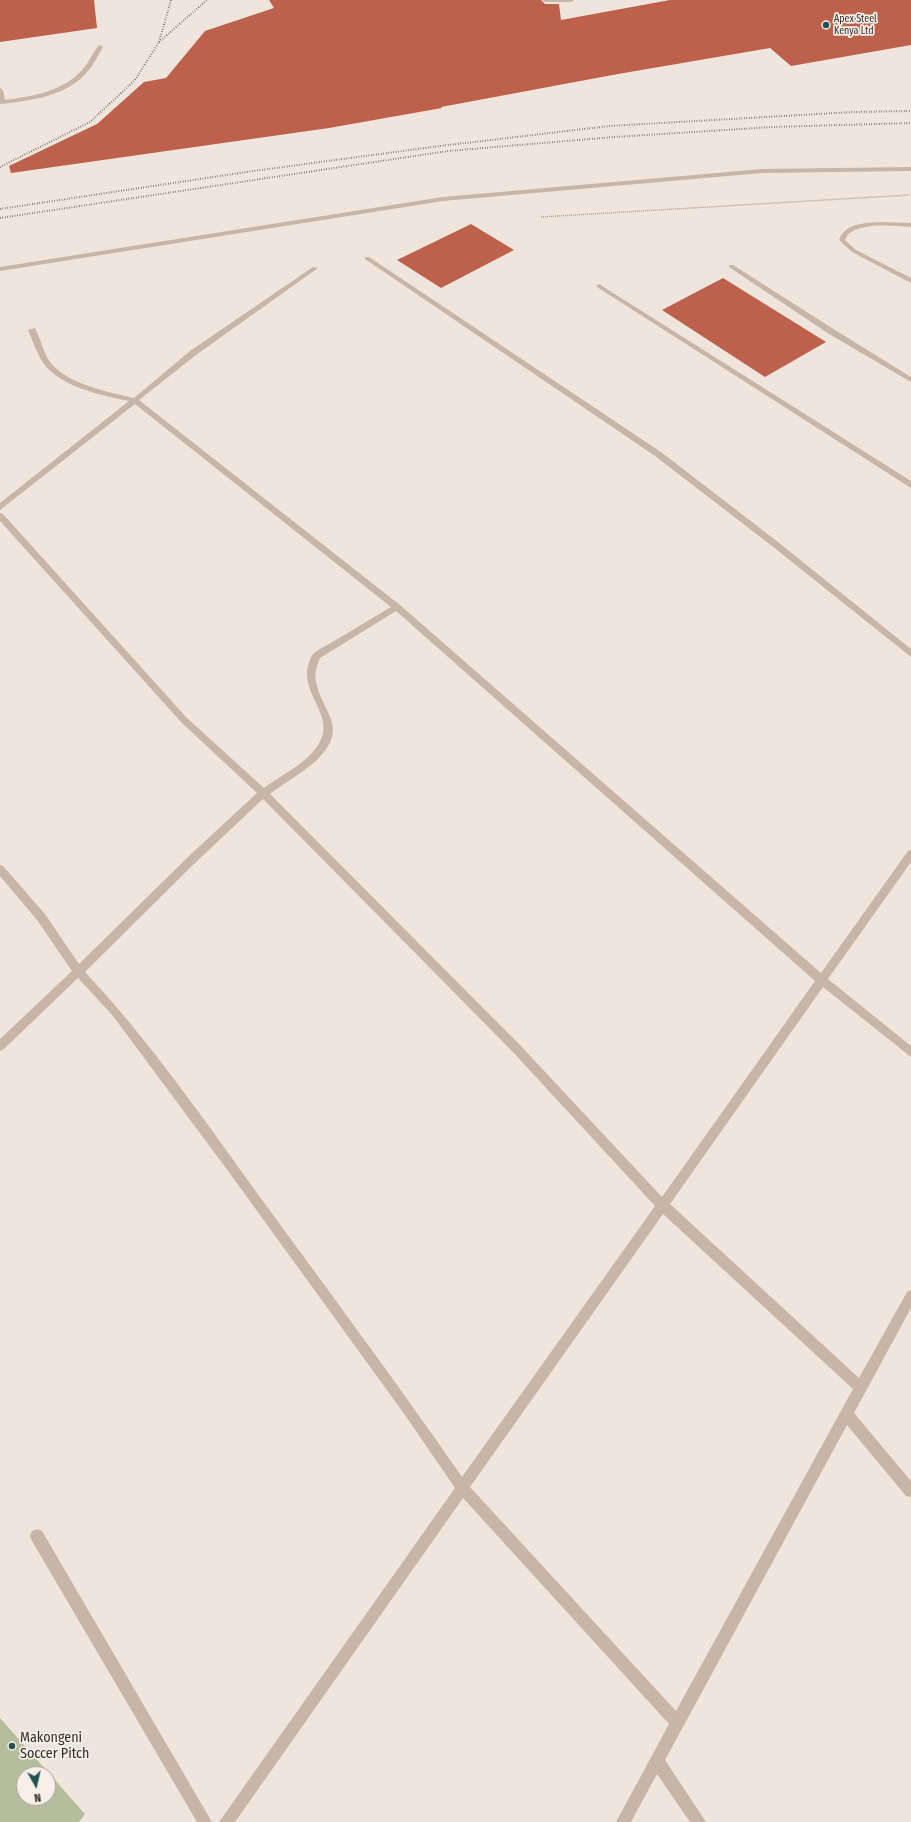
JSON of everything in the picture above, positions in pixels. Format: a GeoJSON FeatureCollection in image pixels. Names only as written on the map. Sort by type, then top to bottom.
{"type":"FeatureCollection","features":[{"type":"Feature","properties":{"kind":"street"},"geometry":{"type":"LineString","coordinates":[[545,0],[571,0]]}},
{"type":"Feature","properties":{"kind":"street"},"geometry":{"type":"LineString","coordinates":[[0,90],[1,102],[42,96],[67,86],[86,70],[100,47]]}},
{"type":"Feature","properties":{"kind":"street"},"geometry":{"type":"LineString","coordinates":[[0,269],[443,200],[491,194],[762,171],[911,169]]}},
{"type":"Feature","properties":{"kind":"street"},"geometry":{"type":"LineString","coordinates":[[911,225],[868,225],[854,227],[846,230],[842,235],[842,240],[854,251],[911,281]]}},
{"type":"Feature","properties":{"kind":"street"},"geometry":{"type":"LineString","coordinates":[[367,258],[658,454],[775,544],[911,654]]}},
{"type":"Feature","properties":{"kind":"street"},"geometry":{"type":"LineString","coordinates":[[732,266],[832,332],[911,380]]}},
{"type":"Feature","properties":{"kind":"street"},"geometry":{"type":"LineString","coordinates":[[0,507],[91,436],[193,353],[315,268]]}},
{"type":"Feature","properties":{"kind":"street"},"geometry":{"type":"LineString","coordinates":[[599,286],[911,485]]}},
{"type":"Feature","properties":{"kind":"street"},"geometry":{"type":"LineString","coordinates":[[32,330],[49,365],[69,378],[95,391],[134,400],[397,607],[821,980],[911,1052]]}},
{"type":"Feature","properties":{"kind":"street"},"geometry":{"type":"LineString","coordinates":[[0,516],[184,720],[263,793],[515,1047],[662,1205],[861,1388]]}},
{"type":"Feature","properties":{"kind":"street"},"geometry":{"type":"LineString","coordinates":[[0,1046],[79,972],[172,878],[263,793],[304,767],[321,748],[328,737],[330,723],[310,678],[312,664],[316,656],[397,607]]}},
{"type":"Feature","properties":{"kind":"street"},"geometry":{"type":"LineString","coordinates":[[226,1822],[911,854]]}},
{"type":"Feature","properties":{"kind":"street"},"geometry":{"type":"LineString","coordinates":[[0,869],[41,916],[79,972],[117,1013],[235,1171],[463,1489],[678,1723]]}},
{"type":"Feature","properties":{"kind":"street"},"geometry":{"type":"LineString","coordinates":[[623,1822],[911,1296]]}},
{"type":"Feature","properties":{"kind":"street"},"geometry":{"type":"LineString","coordinates":[[846,1414],[911,1491]]}},
{"type":"Feature","properties":{"kind":"street"},"geometry":{"type":"LineString","coordinates":[[38,1536],[205,1822]]}},
{"type":"Feature","properties":{"kind":"street"},"geometry":{"type":"LineString","coordinates":[[657,1761],[699,1822]]}},
{"type":"Feature","properties":{"kind":"path"},"geometry":{"type":"LineString","coordinates":[[538,217],[911,195]]}},
{"type":"Feature","properties":{"kind":"green space","name":"Makongeni Soccer Pitch"},"geometry":{"type":"Polygon","coordinates":[[[0,1718],[42,1766],[16,1766],[16,1806],[56,1806],[56,1781],[85,1814],[79,1822],[0,1822],[0,1718]]]}},
{"type":"Feature","properties":{"kind":"building"},"geometry":{"type":"Polygon","coordinates":[[[0,0],[94,0],[97,28],[0,42],[0,0]]]}},
{"type":"Feature","properties":{"kind":"building"},"geometry":{"type":"Polygon","coordinates":[[[269,0],[541,0],[545,4],[559,4],[561,20],[670,0],[911,0],[911,45],[791,66],[770,48],[618,74],[329,128],[11,173],[9,166],[97,124],[144,82],[166,78],[205,31],[274,8],[269,0]]]}},
{"type":"Feature","properties":{"kind":"building"},"geometry":{"type":"Polygon","coordinates":[[[471,224],[514,250],[441,288],[397,260],[471,224]]]}},
{"type":"Feature","properties":{"kind":"building"},"geometry":{"type":"Polygon","coordinates":[[[723,278],[826,342],[765,377],[662,310],[723,278]]]}},
{"type":"Feature","properties":{"kind":"railway"},"geometry":{"type":"LineString","coordinates":[[159,42],[171,0]]}},
{"type":"Feature","properties":{"kind":"railway"},"geometry":{"type":"LineString","coordinates":[[159,42],[207,0]]}},
{"type":"Feature","properties":{"kind":"railway"},"geometry":{"type":"LineString","coordinates":[[0,167],[90,122],[135,80],[159,42]]}},
{"type":"Feature","properties":{"kind":"railway"},"geometry":{"type":"LineString","coordinates":[[0,209],[253,171],[440,146],[609,126],[853,112],[911,111]]}},
{"type":"Feature","properties":{"kind":"railway"},"geometry":{"type":"LineString","coordinates":[[0,218],[448,151],[614,137],[773,127],[911,123]]}},
{"type":"Feature","properties":{"kind":"place","name":"Apex Steel Kenya Ltd"},"geometry":{"type":"Point","coordinates":[826,25]}},
{"type":"Feature","properties":{"kind":"place","name":"Makongeni Soccer Pitch"},"geometry":{"type":"Point","coordinates":[12,1746]}}]}
